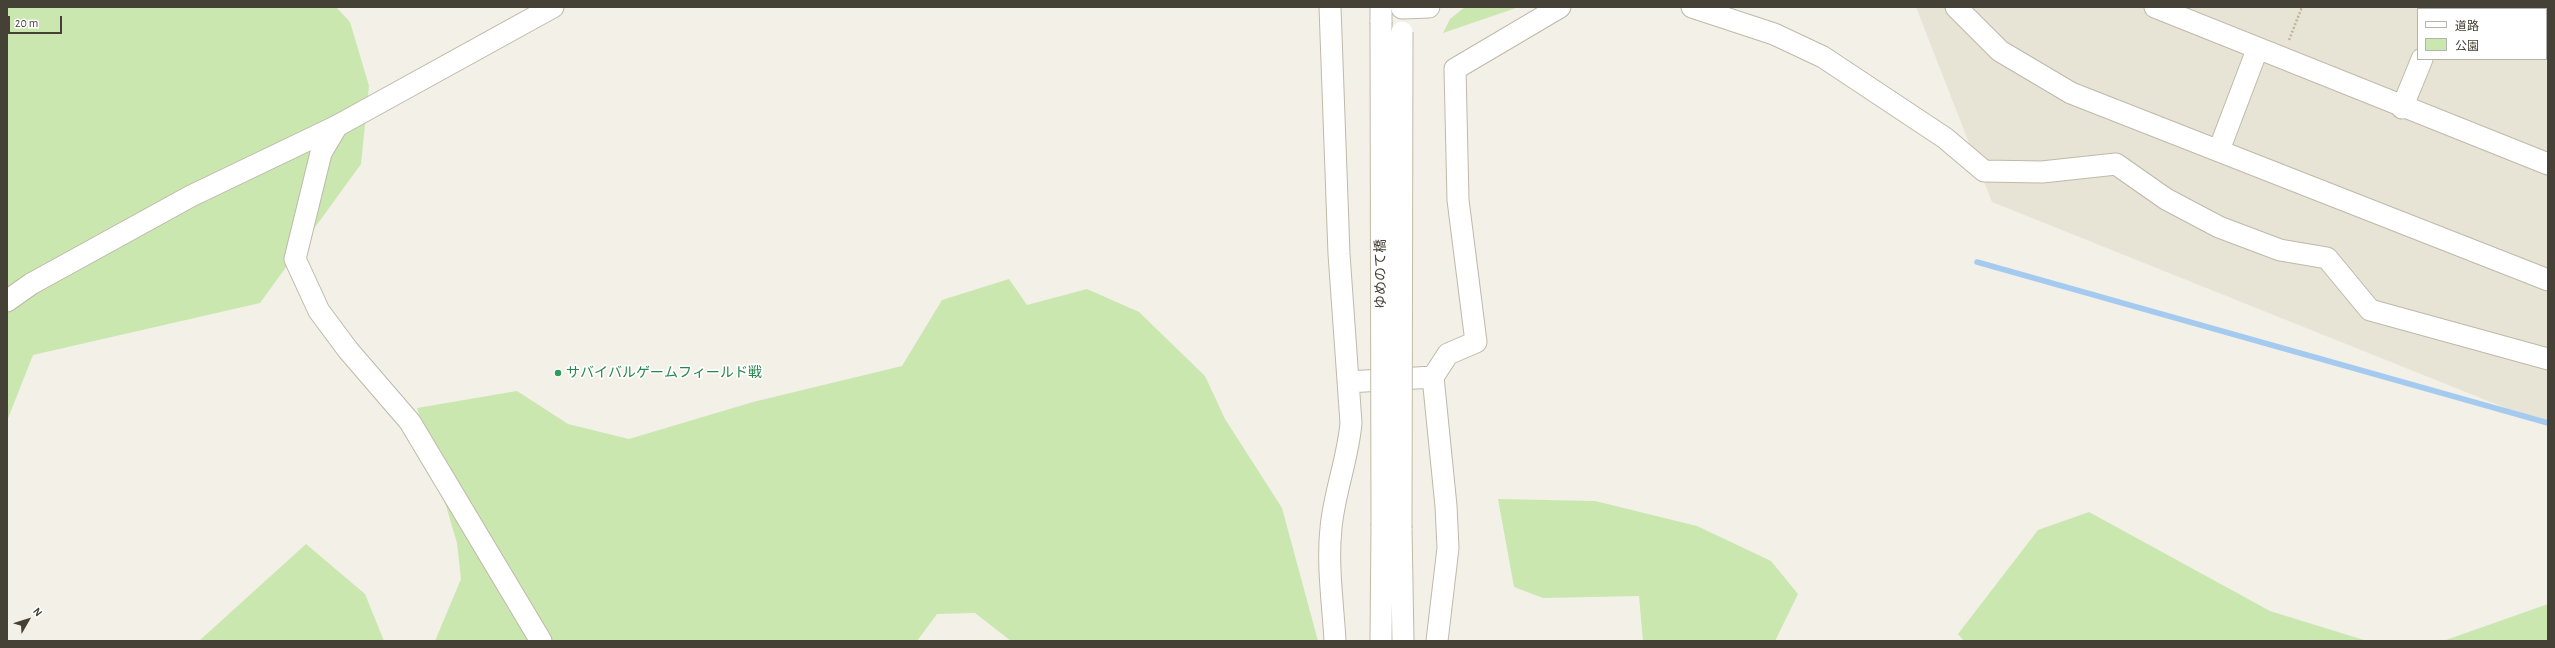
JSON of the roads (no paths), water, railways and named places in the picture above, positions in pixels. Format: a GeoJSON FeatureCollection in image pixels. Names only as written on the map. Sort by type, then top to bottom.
{"type":"FeatureCollection","features":[{"type":"Feature","properties":{"kind":"street"},"geometry":{"type":"LineString","coordinates":[[7,300],[31,284],[191,196],[337,126],[553,7]]}},
{"type":"Feature","properties":{"kind":"street"},"geometry":{"type":"LineString","coordinates":[[1330,7],[1339,246],[1351,424],[1350,442],[1331,526],[1330,544],[1335,641]]}},
{"type":"Feature","properties":{"kind":"street"},"geometry":{"type":"LineString","coordinates":[[1402,8],[1429,7]]}},
{"type":"Feature","properties":{"kind":"street"},"geometry":{"type":"LineString","coordinates":[[1437,641],[1448,548],[1446,506],[1433,377],[1448,354],[1476,342],[1458,200],[1455,69],[1560,7]]}},
{"type":"Feature","properties":{"kind":"street"},"geometry":{"type":"LineString","coordinates":[[1692,7],[1774,34],[1823,57],[1945,138],[1984,171],[2042,172],[2116,164],[2166,199],[2220,227],[2280,250],[2327,258],[2370,310],[2548,360]]}},
{"type":"Feature","properties":{"kind":"street"},"geometry":{"type":"LineString","coordinates":[[1956,7],[2000,51],[2071,93],[2548,280]]}},
{"type":"Feature","properties":{"kind":"street"},"geometry":{"type":"LineString","coordinates":[[2155,7],[2402,108],[2548,164]]}},
{"type":"Feature","properties":{"kind":"street","name":"ゆめのて橋"},"geometry":{"type":"LineString","coordinates":[[1392,527],[1402,8]]}},
{"type":"Feature","properties":{"kind":"street","name":"ゆめのて橋"},"geometry":{"type":"LineString","coordinates":[[1381,15],[1392,527]]}},
{"type":"Feature","properties":{"kind":"street"},"geometry":{"type":"LineString","coordinates":[[2219,150],[2257,50]]}},
{"type":"Feature","properties":{"kind":"street"},"geometry":{"type":"LineString","coordinates":[[2402,108],[2422,60]]}},
{"type":"Feature","properties":{"kind":"street"},"geometry":{"type":"LineString","coordinates":[[337,126],[321,153],[295,259],[319,310],[348,350],[410,422],[541,641]]}},
{"type":"Feature","properties":{"kind":"street"},"geometry":{"type":"LineString","coordinates":[[1348,382],[1433,377]]}},
{"type":"Feature","properties":{"kind":"street"},"geometry":{"type":"LineString","coordinates":[[1381,641],[1392,527]]}},
{"type":"Feature","properties":{"kind":"street"},"geometry":{"type":"LineString","coordinates":[[1392,527],[1403,641]]}},
{"type":"Feature","properties":{"kind":"waterway"},"geometry":{"type":"LineString","coordinates":[[1977,262],[2548,423]]}},
{"type":"Feature","properties":{"kind":"place","name":"サバイバルゲームフィールド戦"},"geometry":{"type":"Point","coordinates":[558,373]}}]}
